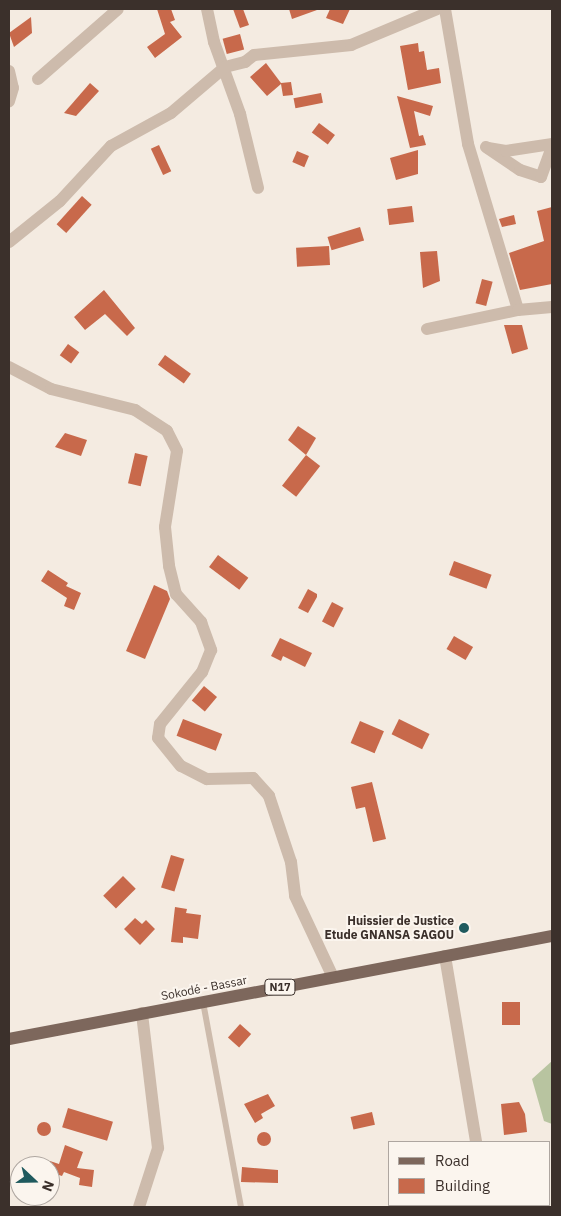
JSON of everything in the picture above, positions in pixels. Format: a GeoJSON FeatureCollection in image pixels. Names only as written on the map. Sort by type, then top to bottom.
{"type":"FeatureCollection","features":[{"type":"Feature","properties":{"kind":"main road","name":"Sokodé - Bassar"},"geometry":{"type":"LineString","coordinates":[[9,1039],[552,936]]}},
{"type":"Feature","properties":{"kind":"street"},"geometry":{"type":"LineString","coordinates":[[38,79],[118,9]]}},
{"type":"Feature","properties":{"kind":"street"},"geometry":{"type":"LineString","coordinates":[[207,9],[214,42],[225,67],[258,188]]}},
{"type":"Feature","properties":{"kind":"street"},"geometry":{"type":"LineString","coordinates":[[9,242],[60,200],[92,162],[111,146],[172,113],[225,67],[245,62],[254,55],[351,45],[437,9]]}},
{"type":"Feature","properties":{"kind":"street"},"geometry":{"type":"LineString","coordinates":[[445,9],[468,144],[518,310]]}},
{"type":"Feature","properties":{"kind":"street"},"geometry":{"type":"LineString","coordinates":[[9,71],[13,88],[9,101]]}},
{"type":"Feature","properties":{"kind":"street"},"geometry":{"type":"LineString","coordinates":[[468,144],[486,147],[506,151],[552,145],[541,176],[520,170],[486,147]]}},
{"type":"Feature","properties":{"kind":"street"},"geometry":{"type":"LineString","coordinates":[[427,329],[518,310],[552,307]]}},
{"type":"Feature","properties":{"kind":"street"},"geometry":{"type":"LineString","coordinates":[[9,367],[51,389],[136,410],[167,431],[177,450],[164,527],[170,566],[176,594],[201,622],[211,650],[202,672],[160,724],[158,738],[181,766],[207,779],[253,778],[269,796],[291,862],[295,896],[333,977]]}},
{"type":"Feature","properties":{"kind":"street"},"geometry":{"type":"LineString","coordinates":[[445,956],[476,1141]]}},
{"type":"Feature","properties":{"kind":"street"},"geometry":{"type":"LineString","coordinates":[[140,1207],[158,1148],[142,1014]]}},
{"type":"Feature","properties":{"kind":"lane"},"geometry":{"type":"LineString","coordinates":[[203,1002],[241,1207]]}},
{"type":"Feature","properties":{"kind":"green space"},"geometry":{"type":"Polygon","coordinates":[[[552,1061],[552,1124],[544,1121],[532,1079],[552,1061]]]}},
{"type":"Feature","properties":{"kind":"building"},"geometry":{"type":"Polygon","coordinates":[[[157,9],[171,9],[175,20],[170,22],[182,37],[155,58],[147,47],[165,34],[157,9]]]}},
{"type":"Feature","properties":{"kind":"building"},"geometry":{"type":"Polygon","coordinates":[[[233,9],[243,9],[249,25],[240,28],[233,9]]]}},
{"type":"Feature","properties":{"kind":"building"},"geometry":{"type":"Polygon","coordinates":[[[289,9],[316,9],[317,10],[292,19],[289,9]]]}},
{"type":"Feature","properties":{"kind":"building"},"geometry":{"type":"Polygon","coordinates":[[[330,9],[350,9],[343,24],[326,18],[330,9]]]}},
{"type":"Feature","properties":{"kind":"building"},"geometry":{"type":"Polygon","coordinates":[[[31,17],[32,33],[14,47],[9,33],[31,17]]]}},
{"type":"Feature","properties":{"kind":"building"},"geometry":{"type":"Polygon","coordinates":[[[240,34],[244,49],[227,54],[223,39],[240,34]]]}},
{"type":"Feature","properties":{"kind":"building"},"geometry":{"type":"Polygon","coordinates":[[[418,43],[419,52],[424,51],[427,70],[439,68],[441,83],[408,90],[400,46],[418,43]]]}},
{"type":"Feature","properties":{"kind":"building"},"geometry":{"type":"Polygon","coordinates":[[[266,63],[281,83],[291,82],[293,95],[283,96],[281,84],[267,96],[250,77],[266,63]]]}},
{"type":"Feature","properties":{"kind":"building"},"geometry":{"type":"Polygon","coordinates":[[[90,83],[99,91],[76,116],[64,113],[90,83]]]}},
{"type":"Feature","properties":{"kind":"building"},"geometry":{"type":"Polygon","coordinates":[[[321,93],[323,103],[295,108],[294,98],[321,93]]]}},
{"type":"Feature","properties":{"kind":"building"},"geometry":{"type":"Polygon","coordinates":[[[397,96],[433,106],[430,116],[414,111],[419,136],[423,135],[426,145],[410,148],[397,96]]]}},
{"type":"Feature","properties":{"kind":"building"},"geometry":{"type":"Polygon","coordinates":[[[319,123],[335,135],[328,145],[312,133],[319,123]]]}},
{"type":"Feature","properties":{"kind":"building"},"geometry":{"type":"Polygon","coordinates":[[[159,145],[171,171],[163,175],[151,149],[159,145]]]}},
{"type":"Feature","properties":{"kind":"building"},"geometry":{"type":"Polygon","coordinates":[[[418,150],[418,174],[396,180],[390,158],[418,150]]]}},
{"type":"Feature","properties":{"kind":"building"},"geometry":{"type":"Polygon","coordinates":[[[297,151],[309,156],[304,167],[292,162],[297,151]]]}},
{"type":"Feature","properties":{"kind":"building"},"geometry":{"type":"Polygon","coordinates":[[[82,196],[92,205],[66,233],[57,224],[82,196]]]}},
{"type":"Feature","properties":{"kind":"building"},"geometry":{"type":"Polygon","coordinates":[[[412,206],[414,222],[389,225],[387,209],[412,206]]]}},
{"type":"Feature","properties":{"kind":"building"},"geometry":{"type":"Polygon","coordinates":[[[552,207],[552,284],[520,290],[509,253],[544,241],[537,211],[552,207]]]}},
{"type":"Feature","properties":{"kind":"building"},"geometry":{"type":"Polygon","coordinates":[[[514,215],[516,224],[502,227],[499,219],[514,215]]]}},
{"type":"Feature","properties":{"kind":"building"},"geometry":{"type":"Polygon","coordinates":[[[360,227],[364,240],[332,250],[327,237],[360,227]]]}},
{"type":"Feature","properties":{"kind":"building"},"geometry":{"type":"Polygon","coordinates":[[[329,246],[330,265],[297,267],[296,248],[329,246]]]}},
{"type":"Feature","properties":{"kind":"building"},"geometry":{"type":"Polygon","coordinates":[[[437,251],[440,281],[423,288],[420,252],[437,251]]]}},
{"type":"Feature","properties":{"kind":"building"},"geometry":{"type":"Polygon","coordinates":[[[482,279],[493,282],[486,306],[476,303],[482,279]]]}},
{"type":"Feature","properties":{"kind":"building"},"geometry":{"type":"Polygon","coordinates":[[[104,290],[135,328],[127,336],[105,314],[85,330],[74,317],[104,290]]]}},
{"type":"Feature","properties":{"kind":"building"},"geometry":{"type":"Polygon","coordinates":[[[504,325],[522,325],[528,349],[512,354],[504,325]]]}},
{"type":"Feature","properties":{"kind":"building"},"geometry":{"type":"Polygon","coordinates":[[[68,344],[79,352],[71,364],[60,355],[68,344]]]}},
{"type":"Feature","properties":{"kind":"building"},"geometry":{"type":"Polygon","coordinates":[[[165,355],[191,374],[184,384],[158,365],[165,355]]]}},
{"type":"Feature","properties":{"kind":"building"},"geometry":{"type":"Polygon","coordinates":[[[298,426],[316,438],[306,455],[288,440],[298,426]]]}},
{"type":"Feature","properties":{"kind":"building"},"geometry":{"type":"Polygon","coordinates":[[[65,433],[87,440],[81,456],[55,447],[65,433]]]}},
{"type":"Feature","properties":{"kind":"building"},"geometry":{"type":"Polygon","coordinates":[[[135,453],[148,456],[141,486],[128,483],[135,453]]]}},
{"type":"Feature","properties":{"kind":"building"},"geometry":{"type":"Polygon","coordinates":[[[306,455],[320,466],[296,497],[282,486],[306,455]]]}},
{"type":"Feature","properties":{"kind":"building"},"geometry":{"type":"Polygon","coordinates":[[[218,555],[248,578],[239,590],[209,567],[218,555]]]}},
{"type":"Feature","properties":{"kind":"building"},"geometry":{"type":"Polygon","coordinates":[[[454,561],[492,575],[486,589],[449,575],[454,561]]]}},
{"type":"Feature","properties":{"kind":"building"},"geometry":{"type":"Polygon","coordinates":[[[48,570],[68,583],[66,586],[81,593],[74,610],[64,606],[67,598],[41,581],[48,570]]]}},
{"type":"Feature","properties":{"kind":"building"},"geometry":{"type":"Polygon","coordinates":[[[154,585],[167,591],[170,599],[145,659],[126,651],[154,585]]]}},
{"type":"Feature","properties":{"kind":"building"},"geometry":{"type":"Polygon","coordinates":[[[308,589],[317,594],[317,597],[308,613],[298,608],[308,589]]]}},
{"type":"Feature","properties":{"kind":"building"},"geometry":{"type":"Polygon","coordinates":[[[332,602],[344,608],[334,628],[322,622],[332,602]]]}},
{"type":"Feature","properties":{"kind":"building"},"geometry":{"type":"Polygon","coordinates":[[[454,636],[473,647],[466,660],[446,649],[454,636]]]}},
{"type":"Feature","properties":{"kind":"building"},"geometry":{"type":"Polygon","coordinates":[[[280,638],[312,653],[305,667],[283,656],[281,661],[271,656],[280,638]]]}},
{"type":"Feature","properties":{"kind":"building"},"geometry":{"type":"Polygon","coordinates":[[[204,686],[217,697],[205,711],[192,701],[204,686]]]}},
{"type":"Feature","properties":{"kind":"building"},"geometry":{"type":"Polygon","coordinates":[[[183,719],[222,734],[216,751],[177,736],[183,719]]]}},
{"type":"Feature","properties":{"kind":"building"},"geometry":{"type":"Polygon","coordinates":[[[399,719],[430,734],[422,749],[392,734],[399,719]]]}},
{"type":"Feature","properties":{"kind":"building"},"geometry":{"type":"Polygon","coordinates":[[[360,721],[384,731],[375,753],[351,743],[360,721]]]}},
{"type":"Feature","properties":{"kind":"building"},"geometry":{"type":"Polygon","coordinates":[[[372,782],[386,839],[373,842],[365,807],[356,809],[351,787],[372,782]]]}},
{"type":"Feature","properties":{"kind":"building"},"geometry":{"type":"Polygon","coordinates":[[[171,855],[184,859],[174,892],[161,888],[171,855]]]}},
{"type":"Feature","properties":{"kind":"building"},"geometry":{"type":"Polygon","coordinates":[[[123,876],[136,889],[116,909],[103,896],[123,876]]]}},
{"type":"Feature","properties":{"kind":"building"},"geometry":{"type":"Polygon","coordinates":[[[175,907],[187,909],[186,913],[201,915],[198,939],[183,937],[183,943],[171,942],[175,907]]]}},
{"type":"Feature","properties":{"kind":"building"},"geometry":{"type":"Polygon","coordinates":[[[135,918],[142,924],[146,920],[155,929],[140,945],[124,929],[135,918]]]}},
{"type":"Feature","properties":{"kind":"building"},"geometry":{"type":"Polygon","coordinates":[[[502,1002],[520,1002],[520,1025],[502,1025],[502,1002]]]}},
{"type":"Feature","properties":{"kind":"building"},"geometry":{"type":"Polygon","coordinates":[[[240,1024],[251,1034],[239,1047],[228,1037],[240,1024]]]}},
{"type":"Feature","properties":{"kind":"building"},"geometry":{"type":"Polygon","coordinates":[[[268,1094],[275,1106],[261,1114],[263,1118],[255,1123],[244,1104],[268,1094]]]}},
{"type":"Feature","properties":{"kind":"building"},"geometry":{"type":"Polygon","coordinates":[[[519,1102],[525,1114],[527,1132],[504,1135],[501,1104],[519,1102]]]}},
{"type":"Feature","properties":{"kind":"building"},"geometry":{"type":"Polygon","coordinates":[[[68,1108],[113,1122],[107,1141],[62,1127],[68,1108]]]}},
{"type":"Feature","properties":{"kind":"building"},"geometry":{"type":"Polygon","coordinates":[[[372,1112],[375,1125],[353,1130],[351,1117],[372,1112]]]}},
{"type":"Feature","properties":{"kind":"building"},"geometry":{"type":"Polygon","coordinates":[[[44,1122],[49,1124],[51,1129],[49,1134],[44,1136],[39,1134],[37,1129],[39,1124],[44,1122]]]}},
{"type":"Feature","properties":{"kind":"building"},"geometry":{"type":"Polygon","coordinates":[[[264,1132],[269,1134],[271,1139],[269,1144],[264,1146],[259,1144],[257,1139],[259,1134],[264,1132]]]}},
{"type":"Feature","properties":{"kind":"building"},"geometry":{"type":"Polygon","coordinates":[[[65,1145],[83,1152],[77,1168],[94,1170],[92,1187],[79,1185],[80,1178],[64,1172],[62,1176],[60,1175],[60,1161],[65,1145]]]}},
{"type":"Feature","properties":{"kind":"building"},"geometry":{"type":"Polygon","coordinates":[[[242,1167],[278,1170],[278,1183],[241,1182],[242,1167]]]}},
{"type":"Feature","properties":{"kind":"place","name":"Huissier de Justice Etude GNANSA SAGOU"},"geometry":{"type":"Point","coordinates":[464,928]}}]}
